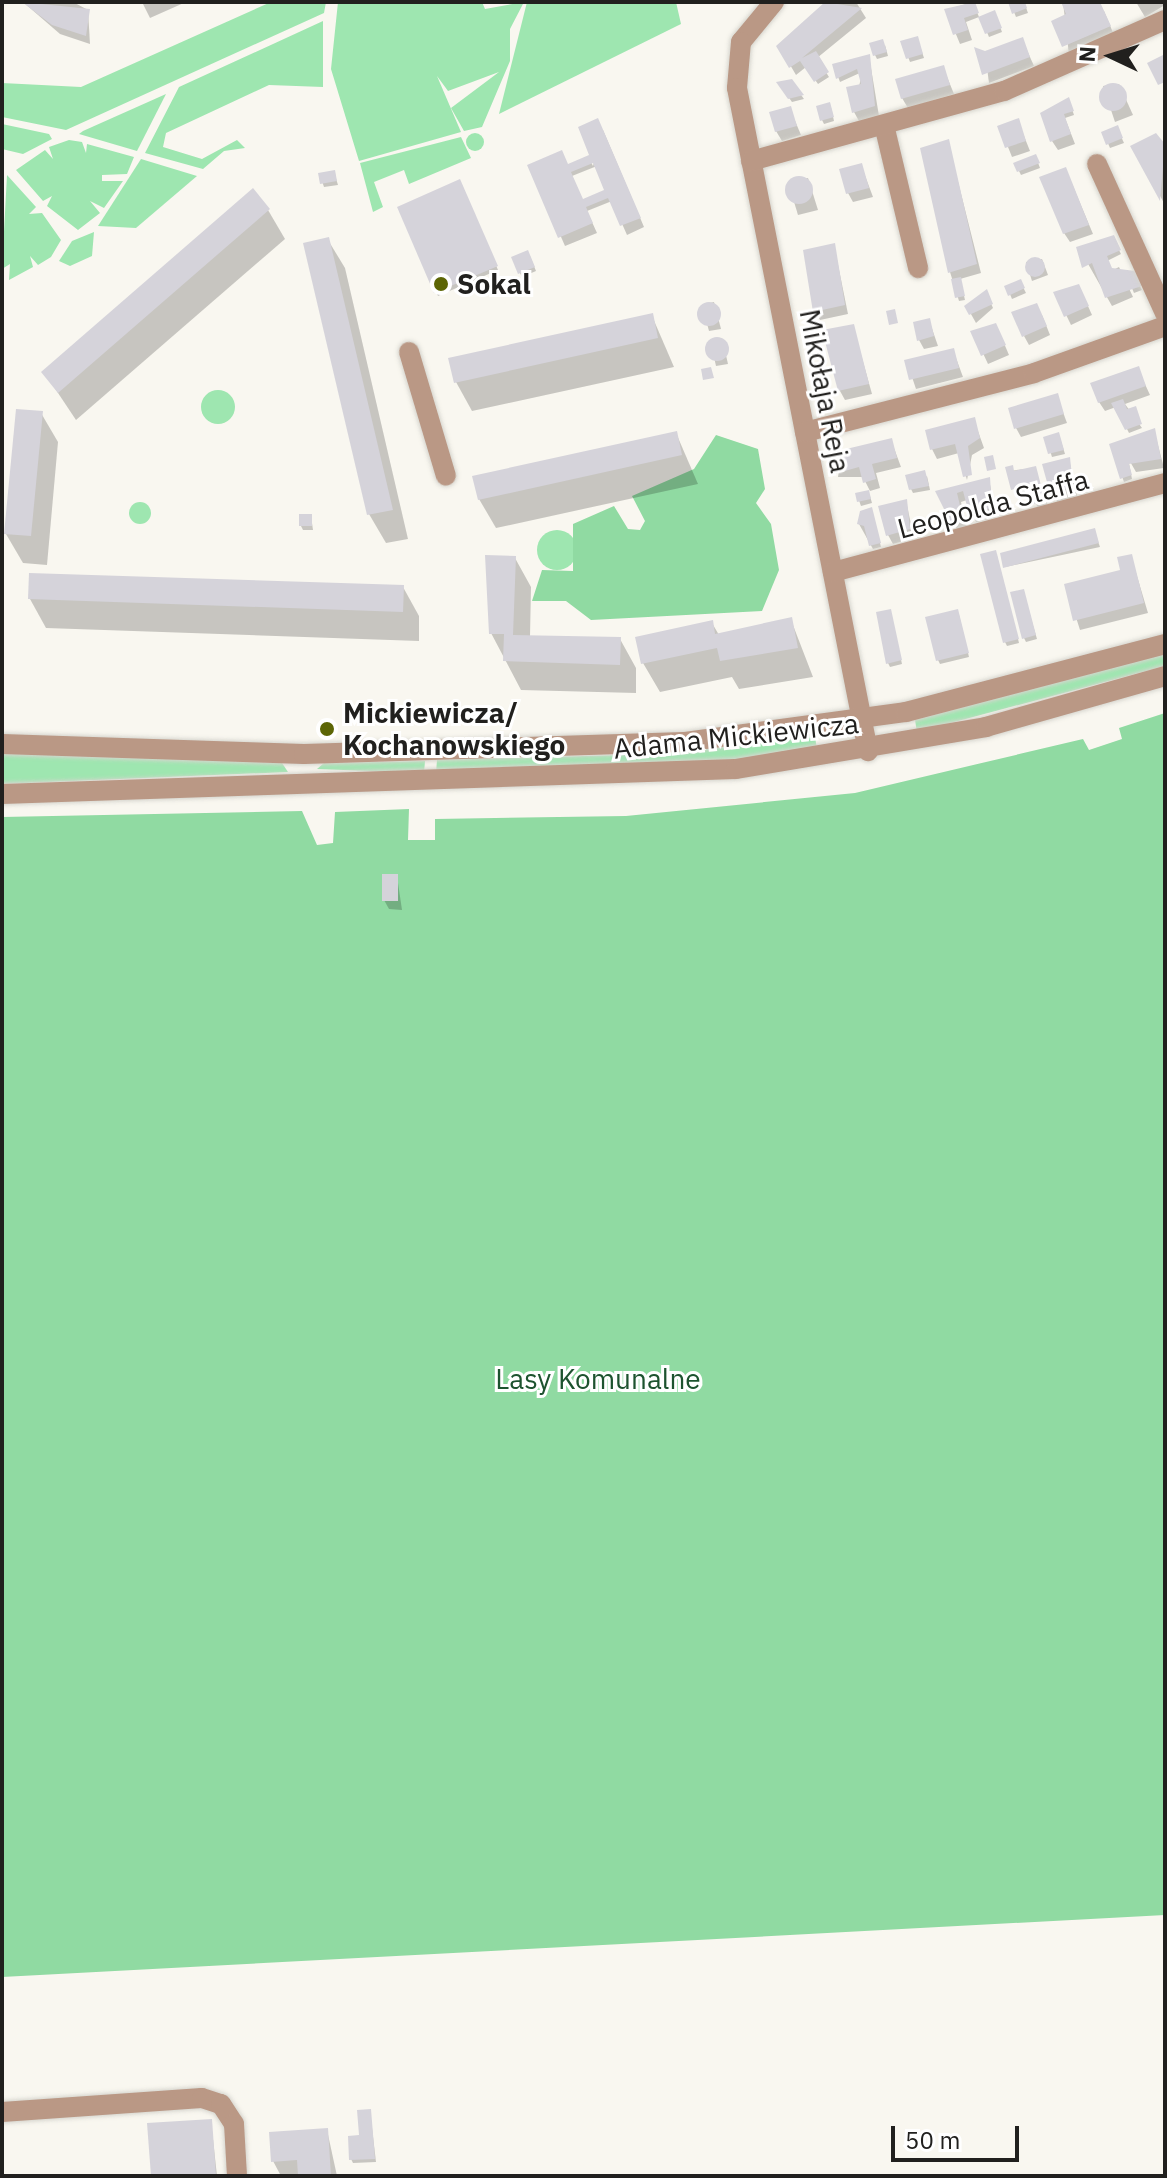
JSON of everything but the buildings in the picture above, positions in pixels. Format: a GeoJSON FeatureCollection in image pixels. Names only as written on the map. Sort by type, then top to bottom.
{"type":"FeatureCollection","features":[{"type":"Feature","properties":{"kind":"street","name":"Mikołaja Reja"},"geometry":{"type":"LineString","coordinates":[[774,2],[741,42],[736,76],[868,751]]}},
{"type":"Feature","properties":{"kind":"street"},"geometry":{"type":"LineString","coordinates":[[751,161],[885,129],[1048,75],[1165,20]]}},
{"type":"Feature","properties":{"kind":"street"},"geometry":{"type":"LineString","coordinates":[[885,129],[918,268]]}},
{"type":"Feature","properties":{"kind":"street"},"geometry":{"type":"LineString","coordinates":[[1097,164],[1165,313]]}},
{"type":"Feature","properties":{"kind":"street"},"geometry":{"type":"LineString","coordinates":[[805,432],[1021,377],[1165,326]]}},
{"type":"Feature","properties":{"kind":"street"},"geometry":{"type":"LineString","coordinates":[[409,352],[446,476]]}},
{"type":"Feature","properties":{"kind":"street","name":"Leopolda Staffa"},"geometry":{"type":"LineString","coordinates":[[833,572],[1165,483]]}},
{"type":"Feature","properties":{"kind":"street","name":"Adama Mickiewicza"},"geometry":{"type":"LineString","coordinates":[[2,744],[304,754],[632,746],[862,720],[985,696],[1165,644]]}},
{"type":"Feature","properties":{"kind":"street","name":"Adama Mickiewicza"},"geometry":{"type":"LineString","coordinates":[[2,794],[642,776],[868,751],[1053,711],[1165,676]]}},
{"type":"Feature","properties":{"kind":"street"},"geometry":{"type":"LineString","coordinates":[[303,786],[304,754]]}},
{"type":"Feature","properties":{"kind":"street"},"geometry":{"type":"LineString","coordinates":[[2,2112],[202,2098],[221,2104],[234,2124],[237,2176]]}},
{"type":"Feature","properties":{"kind":"green space"},"geometry":{"type":"Polygon","coordinates":[[[271,2],[326,2],[324,13],[66,130],[2,117],[2,83],[81,87],[271,2]]]}},
{"type":"Feature","properties":{"kind":"green space"},"geometry":{"type":"Polygon","coordinates":[[[338,2],[482,2],[485,9],[524,2],[510,29],[510,61],[482,127],[464,131],[451,108],[499,72],[448,91],[437,76],[461,132],[359,161],[331,69],[338,2]]]}},
{"type":"Feature","properties":{"kind":"green space"},"geometry":{"type":"Polygon","coordinates":[[[527,2],[676,2],[681,24],[499,114],[527,2]]]}},
{"type":"Feature","properties":{"kind":"green space"},"geometry":{"type":"Polygon","coordinates":[[[323,21],[323,87],[269,85],[166,133],[163,147],[202,159],[237,140],[245,148],[224,151],[203,169],[145,153],[179,87],[323,21]]]}},
{"type":"Feature","properties":{"kind":"green space"},"geometry":{"type":"Polygon","coordinates":[[[166,94],[137,151],[79,134],[83,131],[166,94]]]}},
{"type":"Feature","properties":{"kind":"green space"},"geometry":{"type":"Polygon","coordinates":[[[2,124],[49,134],[52,139],[23,154],[2,149],[2,124]]]}},
{"type":"Feature","properties":{"kind":"green space"},"geometry":{"type":"Polygon","coordinates":[[[475,133],[484,142],[475,151],[466,142],[475,133]]]}},
{"type":"Feature","properties":{"kind":"green space"},"geometry":{"type":"Polygon","coordinates":[[[461,137],[471,158],[409,184],[404,170],[374,182],[383,207],[373,212],[360,163],[461,137]]]}},
{"type":"Feature","properties":{"kind":"green space"},"geometry":{"type":"Polygon","coordinates":[[[69,140],[82,142],[86,153],[87,144],[134,157],[127,174],[102,175],[102,181],[123,181],[104,208],[90,201],[100,213],[78,230],[47,206],[52,196],[43,201],[16,170],[45,150],[53,159],[49,147],[69,140]]]}},
{"type":"Feature","properties":{"kind":"green space"},"geometry":{"type":"Polygon","coordinates":[[[141,159],[197,176],[136,228],[98,226],[141,159]]]}},
{"type":"Feature","properties":{"kind":"green space"},"geometry":{"type":"Polygon","coordinates":[[[7,175],[36,207],[29,214],[42,213],[61,240],[51,257],[38,265],[30,256],[33,267],[9,280],[10,264],[2,269],[7,175]]]}},
{"type":"Feature","properties":{"kind":"green space"},"geometry":{"type":"Polygon","coordinates":[[[94,232],[92,256],[70,266],[59,261],[72,241],[94,232]]]}},
{"type":"Feature","properties":{"kind":"green space"},"geometry":{"type":"Polygon","coordinates":[[[218,390],[230,395],[235,407],[230,419],[218,424],[206,419],[201,407],[206,395],[218,390]]]}},
{"type":"Feature","properties":{"kind":"green space"},"geometry":{"type":"Polygon","coordinates":[[[716,435],[758,449],[765,489],[756,503],[771,524],[779,570],[762,611],[591,620],[566,601],[532,601],[542,570],[573,571],[573,524],[614,506],[628,529],[640,530],[645,521],[632,496],[694,469],[716,435]]]}},
{"type":"Feature","properties":{"kind":"green space"},"geometry":{"type":"Polygon","coordinates":[[[140,502],[148,505],[151,513],[148,521],[140,524],[132,521],[129,513],[132,505],[140,502]]]}},
{"type":"Feature","properties":{"kind":"green space"},"geometry":{"type":"Polygon","coordinates":[[[557,530],[571,536],[577,550],[571,564],[557,570],[543,564],[537,550],[543,536],[557,530]]]}},
{"type":"Feature","properties":{"kind":"green space"},"geometry":{"type":"Polygon","coordinates":[[[1165,653],[1165,666],[917,732],[915,720],[1165,653]]]}},
{"type":"Feature","properties":{"kind":"green space","name":"Lasy Komunalne"},"geometry":{"type":"Polygon","coordinates":[[[1165,713],[1165,1915],[2,1977],[2,817],[302,811],[317,845],[333,843],[335,812],[409,809],[408,840],[435,840],[435,819],[626,816],[855,793],[1083,739],[1089,750],[1122,739],[1119,728],[1165,713]]]}},
{"type":"Feature","properties":{"kind":"green space"},"geometry":{"type":"Polygon","coordinates":[[[815,737],[817,749],[733,760],[436,773],[437,760],[659,754],[815,737]]]}},
{"type":"Feature","properties":{"kind":"green space"},"geometry":{"type":"Polygon","coordinates":[[[2,752],[282,763],[288,772],[2,784],[2,752]]]}},
{"type":"Feature","properties":{"kind":"green space"},"geometry":{"type":"Polygon","coordinates":[[[425,761],[424,773],[317,769],[324,763],[425,761]]]}},
{"type":"Feature","properties":{"kind":"place","name":"Sokal"},"geometry":{"type":"Point","coordinates":[441,284]}},
{"type":"Feature","properties":{"kind":"place","name":"Mickiewicza/ Kochanowskiego"},"geometry":{"type":"Point","coordinates":[327,729]}}]}
